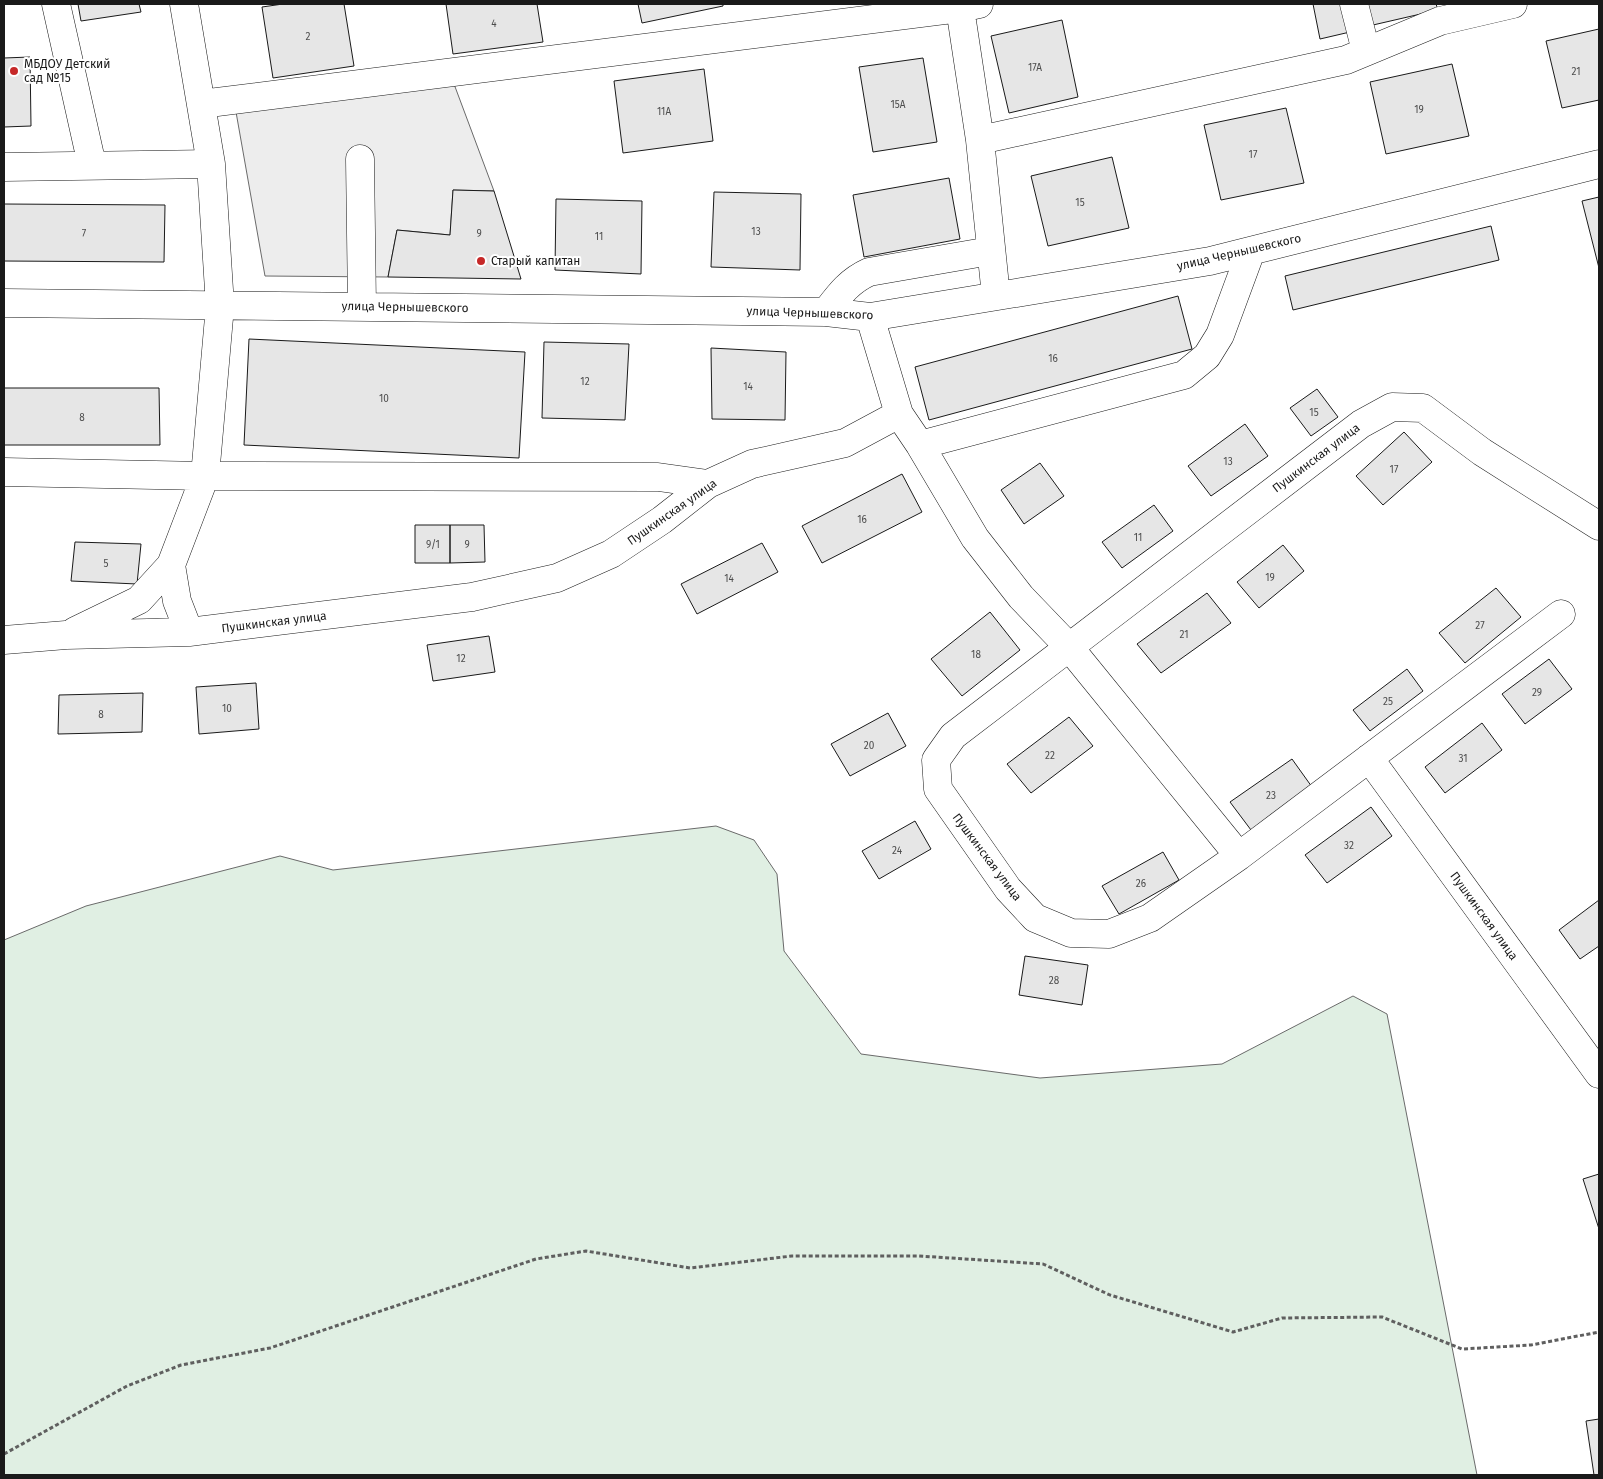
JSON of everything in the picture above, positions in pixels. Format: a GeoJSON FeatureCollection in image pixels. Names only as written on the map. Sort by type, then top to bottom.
{"type":"FeatureCollection","features":[{"type":"Feature","properties":{"kind":"street"},"geometry":{"type":"LineString","coordinates":[[56,4],[92,166]]}},
{"type":"Feature","properties":{"kind":"street"},"geometry":{"type":"LineString","coordinates":[[66,635],[140,600],[171,565],[205,476],[220,306],[212,164],[184,4]]}},
{"type":"Feature","properties":{"kind":"street"},"geometry":{"type":"LineString","coordinates":[[1354,4],[1366,51]]}},
{"type":"Feature","properties":{"kind":"street"},"geometry":{"type":"LineString","coordinates":[[980,140],[1346,60],[1440,21],[1513,4]]}},
{"type":"Feature","properties":{"kind":"street"},"geometry":{"type":"LineString","coordinates":[[201,104],[970,6],[980,140],[996,296]]}},
{"type":"Feature","properties":{"kind":"street"},"geometry":{"type":"LineString","coordinates":[[360,159],[362,306]]}},
{"type":"Feature","properties":{"kind":"street"},"geometry":{"type":"LineString","coordinates":[[4,167],[212,164]]}},
{"type":"Feature","properties":{"kind":"street","name":"улица Чернышевского"},"geometry":{"type":"LineString","coordinates":[[4,303],[826,312],[870,317],[1210,261],[1599,164]]}},
{"type":"Feature","properties":{"kind":"street"},"geometry":{"type":"LineString","coordinates":[[826,312],[845,287],[856,278],[868,272],[990,251]]}},
{"type":"Feature","properties":{"kind":"street"},"geometry":{"type":"LineString","coordinates":[[920,445],[1184,375],[1207,356],[1220,335],[1252,251]]}},
{"type":"Feature","properties":{"kind":"street"},"geometry":{"type":"LineString","coordinates":[[870,317],[898,414],[920,445],[975,538],[1021,597],[1069,647],[1239,856]]}},
{"type":"Feature","properties":{"kind":"street","name":"Пушкинская улица"},"geometry":{"type":"LineString","coordinates":[[1561,614],[1239,856],[1150,918],[1109,934],[1071,933],[1035,918],[1008,889],[938,789],[936,760],[953,736],[1361,424],[1392,407],[1423,408],[1482,452],[1593,515]]}},
{"type":"Feature","properties":{"kind":"street","name":"Пушкинская улица"},"geometry":{"type":"LineString","coordinates":[[4,640],[66,635],[189,632],[472,596],[557,578],[611,554],[662,520],[708,484],[752,464],[845,443],[898,414]]}},
{"type":"Feature","properties":{"kind":"street"},"geometry":{"type":"LineString","coordinates":[[4,472],[205,476],[658,477],[708,484]]}},
{"type":"Feature","properties":{"kind":"street"},"geometry":{"type":"LineString","coordinates":[[171,565],[177,602],[189,632]]}},
{"type":"Feature","properties":{"kind":"street","name":"Пушкинская улица"},"geometry":{"type":"LineString","coordinates":[[1369,758],[1599,1074]]}},
{"type":"Feature","properties":{"kind":"path"},"geometry":{"type":"LineString","coordinates":[[4,1454],[127,1386],[181,1365],[270,1348],[536,1259],[586,1251],[690,1268],[792,1256],[920,1256],[1043,1264],[1110,1295],[1233,1332],[1282,1318],[1382,1317],[1462,1349],[1532,1345],[1599,1332]]}},
{"type":"Feature","properties":{"kind":"green space"},"geometry":{"type":"Polygon","coordinates":[[[716,826],[754,840],[777,874],[784,951],[861,1054],[1040,1078],[1222,1064],[1353,996],[1387,1014],[1477,1475],[4,1475],[4,940],[86,906],[280,856],[333,870],[716,826]]]}},
{"type":"Feature","properties":{"kind":"shaded area"},"geometry":{"type":"Polygon","coordinates":[[[454,84],[494,191],[453,190],[450,235],[397,230],[388,277],[265,276],[236,112],[454,84]]]}},
{"type":"Feature","properties":{"kind":"building"},"geometry":{"type":"Polygon","coordinates":[[[78,4],[139,4],[141,12],[81,21],[78,4]]]}},
{"type":"Feature","properties":{"kind":"building"},"geometry":{"type":"Polygon","coordinates":[[[283,4],[344,4],[354,66],[273,78],[262,7],[283,4]]]}},
{"type":"Feature","properties":{"kind":"building"},"geometry":{"type":"Polygon","coordinates":[[[446,4],[537,4],[543,42],[453,54],[446,4]]]}},
{"type":"Feature","properties":{"kind":"building"},"geometry":{"type":"Polygon","coordinates":[[[638,4],[723,4],[723,6],[642,23],[638,4]]]}},
{"type":"Feature","properties":{"kind":"building"},"geometry":{"type":"Polygon","coordinates":[[[1313,4],[1345,4],[1350,32],[1320,39],[1313,4]]]}},
{"type":"Feature","properties":{"kind":"building"},"geometry":{"type":"Polygon","coordinates":[[[1367,4],[1436,4],[1438,10],[1373,25],[1367,4]]]}},
{"type":"Feature","properties":{"kind":"building"},"geometry":{"type":"Polygon","coordinates":[[[1062,20],[1078,97],[1009,113],[991,36],[1062,20]]]}},
{"type":"Feature","properties":{"kind":"building"},"geometry":{"type":"Polygon","coordinates":[[[1599,29],[1599,100],[1562,108],[1546,41],[1599,29]]]}},
{"type":"Feature","properties":{"kind":"building"},"geometry":{"type":"Polygon","coordinates":[[[30,57],[31,126],[4,127],[4,58],[30,57]]]}},
{"type":"Feature","properties":{"kind":"building"},"geometry":{"type":"Polygon","coordinates":[[[923,58],[937,142],[873,152],[859,67],[923,58]]]}},
{"type":"Feature","properties":{"kind":"building"},"geometry":{"type":"Polygon","coordinates":[[[1452,64],[1469,136],[1386,154],[1370,82],[1452,64]]]}},
{"type":"Feature","properties":{"kind":"building"},"geometry":{"type":"Polygon","coordinates":[[[704,69],[713,141],[623,153],[614,81],[704,69]]]}},
{"type":"Feature","properties":{"kind":"building"},"geometry":{"type":"Polygon","coordinates":[[[1286,108],[1304,183],[1221,200],[1204,125],[1286,108]]]}},
{"type":"Feature","properties":{"kind":"building"},"geometry":{"type":"Polygon","coordinates":[[[1112,157],[1129,228],[1048,246],[1031,176],[1112,157]]]}},
{"type":"Feature","properties":{"kind":"building"},"geometry":{"type":"Polygon","coordinates":[[[949,178],[960,239],[864,257],[853,195],[949,178]]]}},
{"type":"Feature","properties":{"kind":"building"},"geometry":{"type":"Polygon","coordinates":[[[453,190],[494,191],[521,279],[388,277],[397,230],[450,235],[453,190]]]}},
{"type":"Feature","properties":{"kind":"building"},"geometry":{"type":"Polygon","coordinates":[[[714,192],[801,194],[800,270],[711,267],[714,192]]]}},
{"type":"Feature","properties":{"kind":"building"},"geometry":{"type":"Polygon","coordinates":[[[1599,197],[1599,268],[1582,201],[1599,197]]]}},
{"type":"Feature","properties":{"kind":"building"},"geometry":{"type":"Polygon","coordinates":[[[556,199],[642,201],[641,274],[555,270],[556,199]]]}},
{"type":"Feature","properties":{"kind":"building"},"geometry":{"type":"Polygon","coordinates":[[[4,204],[165,205],[164,262],[4,261],[4,204]]]}},
{"type":"Feature","properties":{"kind":"building"},"geometry":{"type":"Polygon","coordinates":[[[1491,226],[1499,260],[1293,310],[1285,276],[1491,226]]]}},
{"type":"Feature","properties":{"kind":"building"},"geometry":{"type":"Polygon","coordinates":[[[1178,296],[1192,349],[929,420],[915,367],[1178,296]]]}},
{"type":"Feature","properties":{"kind":"building"},"geometry":{"type":"Polygon","coordinates":[[[249,339],[525,352],[519,458],[244,445],[249,339]]]}},
{"type":"Feature","properties":{"kind":"building"},"geometry":{"type":"Polygon","coordinates":[[[544,342],[629,344],[625,420],[542,418],[544,342]]]}},
{"type":"Feature","properties":{"kind":"building"},"geometry":{"type":"Polygon","coordinates":[[[711,348],[786,352],[785,420],[712,419],[711,348]]]}},
{"type":"Feature","properties":{"kind":"building"},"geometry":{"type":"Polygon","coordinates":[[[4,388],[159,388],[160,445],[4,445],[4,388]]]}},
{"type":"Feature","properties":{"kind":"building"},"geometry":{"type":"Polygon","coordinates":[[[1317,389],[1338,417],[1311,436],[1290,408],[1317,389]]]}},
{"type":"Feature","properties":{"kind":"building"},"geometry":{"type":"Polygon","coordinates":[[[1245,424],[1268,456],[1211,496],[1188,466],[1245,424]]]}},
{"type":"Feature","properties":{"kind":"building"},"geometry":{"type":"Polygon","coordinates":[[[1404,432],[1432,462],[1383,505],[1356,476],[1404,432]]]}},
{"type":"Feature","properties":{"kind":"building"},"geometry":{"type":"Polygon","coordinates":[[[1040,463],[1064,496],[1024,524],[1001,490],[1040,463]]]}},
{"type":"Feature","properties":{"kind":"building"},"geometry":{"type":"Polygon","coordinates":[[[902,474],[922,512],[822,563],[802,526],[902,474]]]}},
{"type":"Feature","properties":{"kind":"building"},"geometry":{"type":"Polygon","coordinates":[[[1154,505],[1173,531],[1122,568],[1102,542],[1154,505]]]}},
{"type":"Feature","properties":{"kind":"building"},"geometry":{"type":"Polygon","coordinates":[[[415,525],[450,525],[450,563],[415,563],[415,525]]]}},
{"type":"Feature","properties":{"kind":"building"},"geometry":{"type":"Polygon","coordinates":[[[450,525],[484,525],[485,562],[450,563],[450,525]]]}},
{"type":"Feature","properties":{"kind":"building"},"geometry":{"type":"Polygon","coordinates":[[[75,542],[141,544],[137,584],[71,581],[75,542]]]}},
{"type":"Feature","properties":{"kind":"building"},"geometry":{"type":"Polygon","coordinates":[[[762,543],[778,572],[697,614],[681,584],[762,543]]]}},
{"type":"Feature","properties":{"kind":"building"},"geometry":{"type":"Polygon","coordinates":[[[1283,545],[1304,571],[1259,608],[1237,582],[1283,545]]]}},
{"type":"Feature","properties":{"kind":"building"},"geometry":{"type":"Polygon","coordinates":[[[1496,588],[1521,617],[1465,663],[1439,633],[1496,588]]]}},
{"type":"Feature","properties":{"kind":"building"},"geometry":{"type":"Polygon","coordinates":[[[1207,593],[1231,623],[1161,673],[1137,644],[1207,593]]]}},
{"type":"Feature","properties":{"kind":"building"},"geometry":{"type":"Polygon","coordinates":[[[990,612],[1020,650],[962,696],[931,659],[990,612]]]}},
{"type":"Feature","properties":{"kind":"building"},"geometry":{"type":"Polygon","coordinates":[[[489,636],[495,672],[433,681],[427,645],[489,636]]]}},
{"type":"Feature","properties":{"kind":"building"},"geometry":{"type":"Polygon","coordinates":[[[1549,659],[1572,689],[1525,724],[1502,694],[1549,659]]]}},
{"type":"Feature","properties":{"kind":"building"},"geometry":{"type":"Polygon","coordinates":[[[1407,669],[1423,691],[1370,731],[1353,710],[1407,669]]]}},
{"type":"Feature","properties":{"kind":"building"},"geometry":{"type":"Polygon","coordinates":[[[256,683],[259,729],[199,734],[196,687],[256,683]]]}},
{"type":"Feature","properties":{"kind":"building"},"geometry":{"type":"Polygon","coordinates":[[[143,693],[142,732],[58,734],[59,695],[143,693]]]}},
{"type":"Feature","properties":{"kind":"building"},"geometry":{"type":"Polygon","coordinates":[[[888,713],[906,746],[850,776],[831,744],[888,713]]]}},
{"type":"Feature","properties":{"kind":"building"},"geometry":{"type":"Polygon","coordinates":[[[1069,717],[1093,746],[1031,793],[1007,764],[1069,717]]]}},
{"type":"Feature","properties":{"kind":"building"},"geometry":{"type":"Polygon","coordinates":[[[1482,723],[1502,750],[1445,793],[1425,767],[1482,723]]]}},
{"type":"Feature","properties":{"kind":"building"},"geometry":{"type":"Polygon","coordinates":[[[1292,759],[1312,787],[1251,830],[1230,802],[1292,759]]]}},
{"type":"Feature","properties":{"kind":"building"},"geometry":{"type":"Polygon","coordinates":[[[1371,807],[1392,836],[1327,883],[1305,855],[1371,807]]]}},
{"type":"Feature","properties":{"kind":"building"},"geometry":{"type":"Polygon","coordinates":[[[915,821],[931,849],[879,879],[862,851],[915,821]]]}},
{"type":"Feature","properties":{"kind":"building"},"geometry":{"type":"Polygon","coordinates":[[[1163,852],[1179,880],[1119,914],[1102,886],[1163,852]]]}},
{"type":"Feature","properties":{"kind":"building"},"geometry":{"type":"Polygon","coordinates":[[[1599,900],[1599,946],[1580,959],[1559,930],[1599,900]]]}},
{"type":"Feature","properties":{"kind":"building"},"geometry":{"type":"Polygon","coordinates":[[[1025,956],[1088,965],[1082,1005],[1019,995],[1025,956]]]}},
{"type":"Feature","properties":{"kind":"building"},"geometry":{"type":"Polygon","coordinates":[[[1599,1174],[1599,1229],[1583,1179],[1599,1174]]]}},
{"type":"Feature","properties":{"kind":"building"},"geometry":{"type":"Polygon","coordinates":[[[1599,1419],[1599,1475],[1594,1475],[1586,1421],[1599,1419]]]}},
{"type":"Feature","properties":{"kind":"place","name":"МБДОУ Детский сад №15"},"geometry":{"type":"Point","coordinates":[14,71]}},
{"type":"Feature","properties":{"kind":"place","name":"Старый капитан"},"geometry":{"type":"Point","coordinates":[481,261]}}]}
